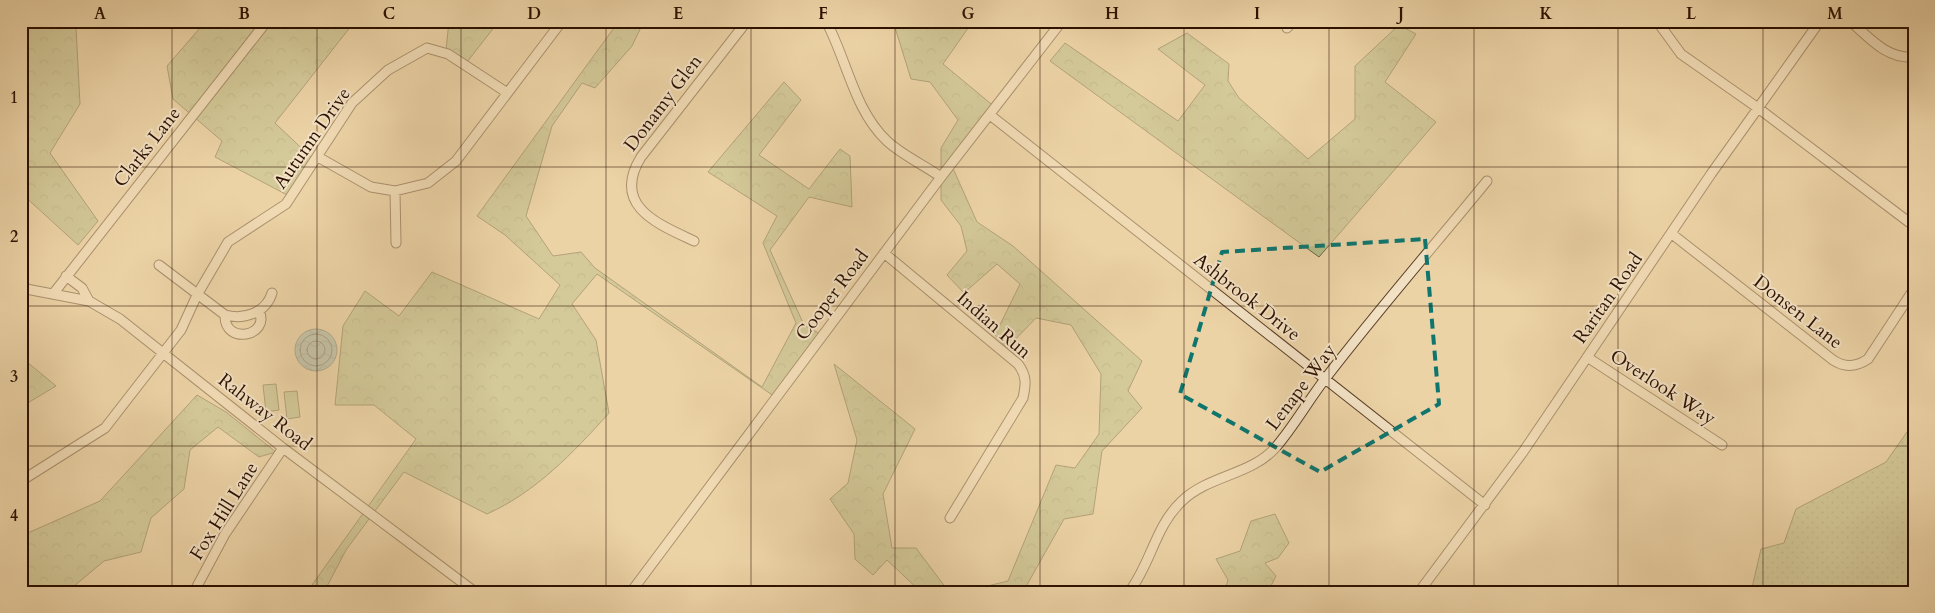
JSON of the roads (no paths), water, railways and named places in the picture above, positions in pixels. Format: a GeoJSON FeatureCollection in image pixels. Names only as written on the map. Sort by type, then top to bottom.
{"type":"FeatureCollection","features":[{"type":"Feature","properties":{"kind":"street","name":"Clarks Lane"},"geometry":{"type":"LineString","coordinates":[[53,294],[267,21]]}},
{"type":"Feature","properties":{"kind":"street"},"geometry":{"type":"LineString","coordinates":[[318,157],[371,187],[394,192],[428,183],[456,161],[506,92],[562,21]]}},
{"type":"Feature","properties":{"kind":"street","name":"Donamy Glen"},"geometry":{"type":"LineString","coordinates":[[694,241],[646,216],[634,196],[634,172],[641,157],[746,21]]}},
{"type":"Feature","properties":{"kind":"street"},"geometry":{"type":"LineString","coordinates":[[826,21],[862,106],[872,123],[887,141],[941,177]]}},
{"type":"Feature","properties":{"kind":"street","name":"Cooper Road"},"geometry":{"type":"LineString","coordinates":[[631,592],[941,177],[1062,21]]}},
{"type":"Feature","properties":{"kind":"street"},"geometry":{"type":"LineString","coordinates":[[1657,21],[1671,43],[1681,54],[1758,108],[1914,226]]}},
{"type":"Feature","properties":{"kind":"street","name":"Raritan Road"},"geometry":{"type":"LineString","coordinates":[[1419,592],[1485,505],[1820,21]]}},
{"type":"Feature","properties":{"kind":"street"},"geometry":{"type":"LineString","coordinates":[[1850,21],[1890,54],[1904,58],[1914,57]]}},
{"type":"Feature","properties":{"kind":"street","name":"Autumn Drive"},"geometry":{"type":"LineString","coordinates":[[21,481],[105,428],[166,353],[181,330],[197,295],[228,242],[258,225],[286,204],[352,103],[388,70],[427,48],[448,54],[506,92]]}},
{"type":"Feature","properties":{"kind":"street","name":"Ashbrook Drive"},"geometry":{"type":"LineString","coordinates":[[990,115],[1485,505]]}},
{"type":"Feature","properties":{"kind":"street","name":"Lenape Way"},"geometry":{"type":"LineString","coordinates":[[1129,592],[1144,567],[1157,536],[1182,501],[1211,482],[1263,459],[1276,447],[1325,379],[1488,181]]}},
{"type":"Feature","properties":{"kind":"street"},"geometry":{"type":"LineString","coordinates":[[394,192],[396,243]]}},
{"type":"Feature","properties":{"kind":"street","name":"Donsen Lane"},"geometry":{"type":"LineString","coordinates":[[1672,234],[1833,360],[1845,366],[1856,366],[1868,359],[1914,290]]}},
{"type":"Feature","properties":{"kind":"street","name":"Indian Run"},"geometry":{"type":"LineString","coordinates":[[884,254],[1018,364],[1024,373],[1026,384],[1023,398],[950,518]]}},
{"type":"Feature","properties":{"kind":"street"},"geometry":{"type":"LineString","coordinates":[[159,265],[225,315],[245,316],[258,311],[270,300],[272,293]]}},
{"type":"Feature","properties":{"kind":"street"},"geometry":{"type":"LineString","coordinates":[[66,276],[82,288],[89,301]]}},
{"type":"Feature","properties":{"kind":"street","name":"Rahway Road"},"geometry":{"type":"LineString","coordinates":[[21,288],[89,301],[120,319],[166,353],[283,448],[475,592]]}},
{"type":"Feature","properties":{"kind":"street"},"geometry":{"type":"LineString","coordinates":[[225,315],[225,326],[228,329],[238,334],[250,333],[260,326],[262,320],[258,311]]}},
{"type":"Feature","properties":{"kind":"street","name":"Overlook Way"},"geometry":{"type":"LineString","coordinates":[[1587,357],[1722,445]]}},
{"type":"Feature","properties":{"kind":"street","name":"Fox Hill Lane"},"geometry":{"type":"LineString","coordinates":[[194,592],[225,534],[283,448]]}},
{"type":"Feature","properties":{"kind":"water"},"geometry":{"type":"Polygon","coordinates":[[[316,329],[331,335],[337,350],[331,365],[316,371],[301,365],[295,350],[301,335],[316,329]]]}}]}
